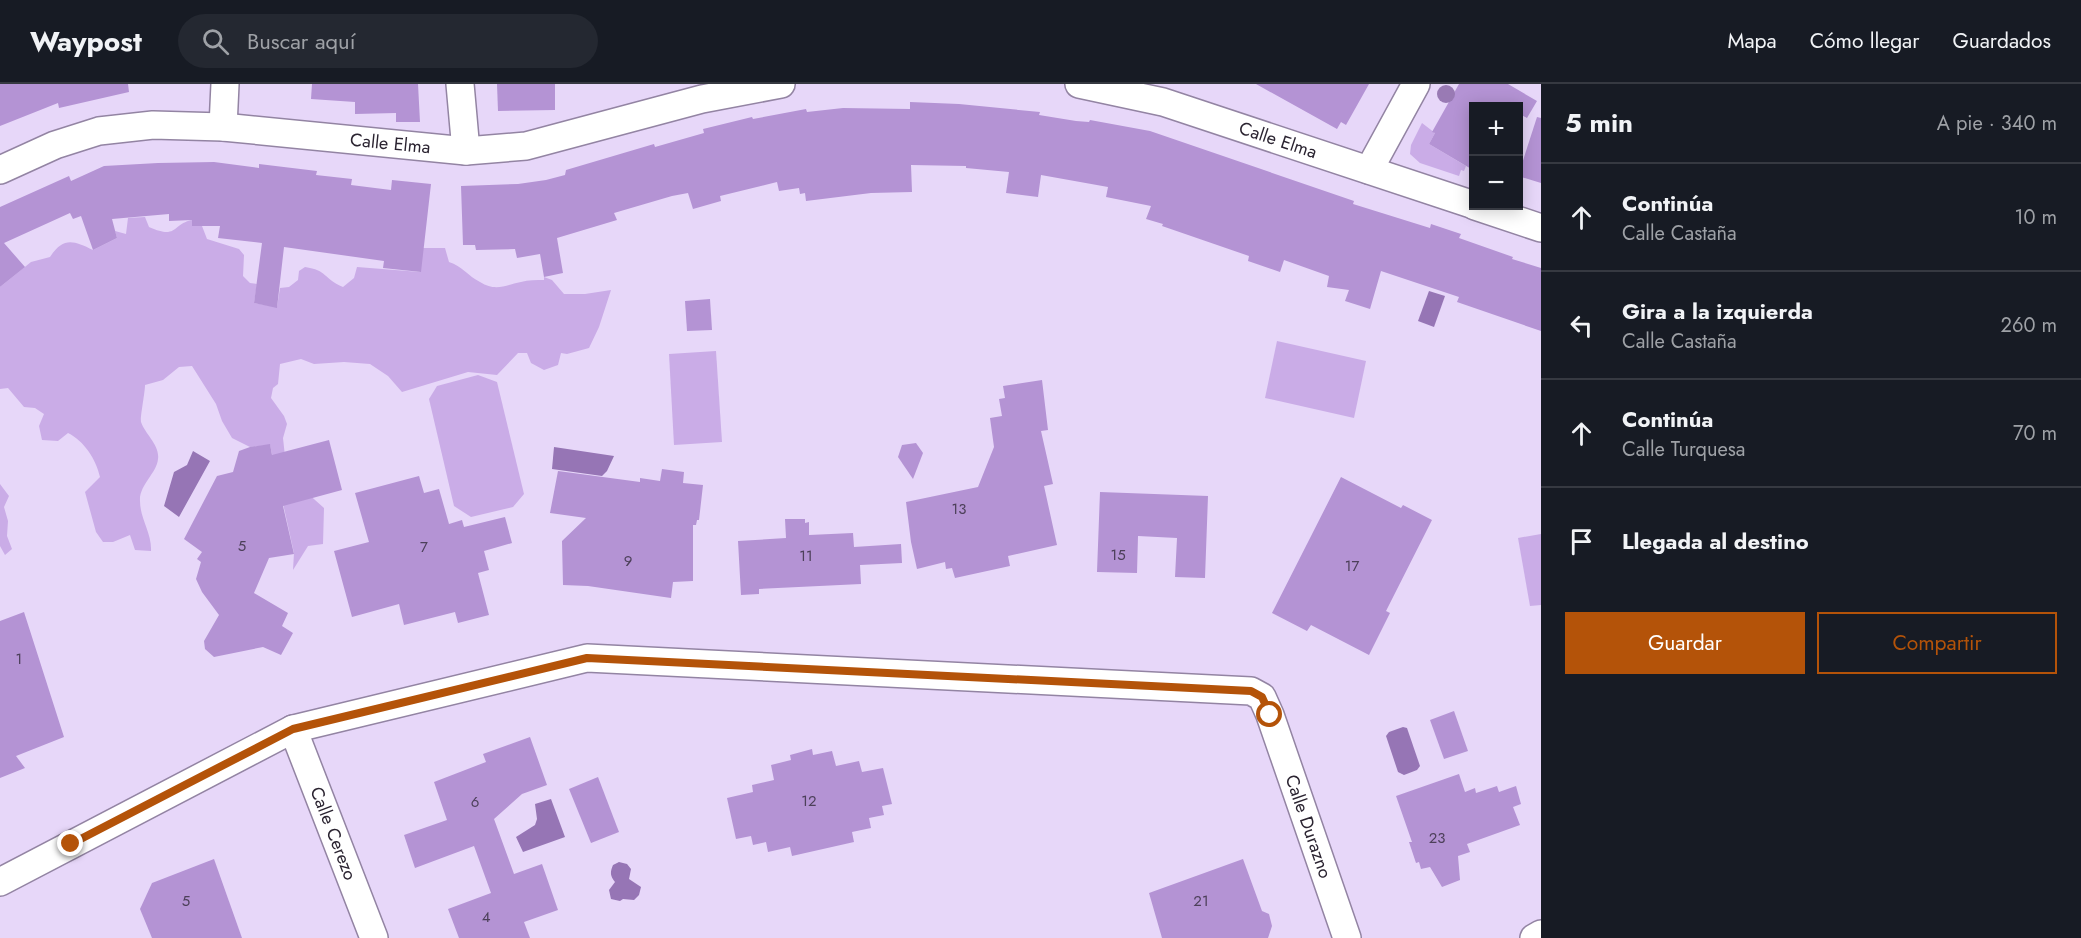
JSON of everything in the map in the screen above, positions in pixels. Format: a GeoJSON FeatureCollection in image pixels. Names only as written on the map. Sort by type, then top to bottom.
{"type":"FeatureCollection","features":[{"type":"Feature","properties":{"kind":"street"},"geometry":{"type":"LineString","coordinates":[[223,127],[225,84]]}},
{"type":"Feature","properties":{"kind":"street"},"geometry":{"type":"LineString","coordinates":[[460,84],[466,152]]}},
{"type":"Feature","properties":{"kind":"street","name":"Calle Elma"},"geometry":{"type":"LineString","coordinates":[[0,170],[55,146],[99,131],[153,125],[223,127],[466,152],[526,146],[702,92],[781,84]]}},
{"type":"Feature","properties":{"kind":"street","name":"Calle Elma"},"geometry":{"type":"LineString","coordinates":[[1079,84],[1166,93],[1369,170],[1469,203]]}},
{"type":"Feature","properties":{"kind":"street"},"geometry":{"type":"LineString","coordinates":[[1369,170],[1416,84]]}},
{"type":"Feature","properties":{"kind":"street","name":"Calle Elma"},"geometry":{"type":"LineString","coordinates":[[1489,210],[1541,228]]}},
{"type":"Feature","properties":{"kind":"street","name":"Calle Durazno"},"geometry":{"type":"LineString","coordinates":[[0,882],[293,729],[587,658],[1251,691],[1262,697],[1270,715],[1347,938]]}},
{"type":"Feature","properties":{"kind":"street","name":"Calle Cerezo"},"geometry":{"type":"LineString","coordinates":[[293,729],[374,938]]}},
{"type":"Feature","properties":{"kind":"street"},"geometry":{"type":"LineString","coordinates":[[1534,938],[1541,934]]}},
{"type":"Feature","properties":{"kind":"shaded area"},"geometry":{"type":"Polygon","coordinates":[[[1422,123],[1435,133],[1429,144],[1466,166],[1464,171],[1461,170],[1459,176],[1420,163],[1410,154],[1411,145],[1422,123]]]}},
{"type":"Feature","properties":{"kind":"shaded area"},"geometry":{"type":"Polygon","coordinates":[[[145,217],[149,227],[165,232],[170,232],[192,220],[192,226],[202,226],[207,239],[239,249],[244,255],[243,276],[250,283],[257,284],[254,303],[277,307],[280,288],[289,287],[298,280],[299,271],[305,267],[318,270],[343,287],[354,278],[357,267],[420,272],[423,248],[445,248],[449,262],[491,287],[544,280],[544,277],[552,280],[564,294],[611,290],[599,327],[589,348],[567,354],[561,353],[558,365],[544,370],[531,363],[527,353],[518,353],[497,375],[468,372],[402,392],[388,376],[370,364],[344,362],[314,364],[301,359],[280,364],[278,384],[273,388],[271,398],[287,424],[283,438],[287,475],[324,508],[323,544],[308,546],[293,570],[294,553],[270,445],[250,447],[232,438],[222,421],[216,404],[192,366],[179,367],[163,380],[145,385],[141,422],[155,444],[158,459],[140,495],[151,551],[135,550],[130,535],[113,542],[103,542],[96,532],[85,492],[100,477],[92,457],[84,446],[68,433],[58,441],[42,440],[39,426],[44,414],[35,408],[24,407],[8,388],[0,389],[0,287],[31,262],[50,257],[64,243],[80,244],[93,250],[117,238],[115,231],[126,234],[128,218],[145,217]]]}},
{"type":"Feature","properties":{"kind":"shaded area"},"geometry":{"type":"Polygon","coordinates":[[[1429,291],[1445,296],[1434,327],[1418,321],[1429,291]]]}},
{"type":"Feature","properties":{"kind":"shaded area"},"geometry":{"type":"Polygon","coordinates":[[[1277,341],[1366,361],[1354,418],[1265,398],[1277,341]]]}},
{"type":"Feature","properties":{"kind":"shaded area"},"geometry":{"type":"Polygon","coordinates":[[[716,351],[722,442],[674,445],[669,354],[716,351]]]}},
{"type":"Feature","properties":{"kind":"shaded area"},"geometry":{"type":"Polygon","coordinates":[[[478,375],[497,382],[524,494],[513,507],[471,517],[454,506],[429,399],[437,386],[478,375]]]}},
{"type":"Feature","properties":{"kind":"shaded area"},"geometry":{"type":"Polygon","coordinates":[[[554,447],[614,456],[602,476],[552,469],[554,447]]]}},
{"type":"Feature","properties":{"kind":"shaded area"},"geometry":{"type":"Polygon","coordinates":[[[193,451],[210,461],[179,517],[164,506],[174,472],[187,465],[193,451]]]}},
{"type":"Feature","properties":{"kind":"shaded area"},"geometry":{"type":"Polygon","coordinates":[[[0,484],[9,496],[4,507],[8,521],[7,536],[12,549],[5,555],[0,546],[0,484]]]}},
{"type":"Feature","properties":{"kind":"shaded area"},"geometry":{"type":"Polygon","coordinates":[[[1541,534],[1541,605],[1530,606],[1518,538],[1541,534]]]}},
{"type":"Feature","properties":{"kind":"shaded area"},"geometry":{"type":"Polygon","coordinates":[[[1403,727],[1407,728],[1420,766],[1417,770],[1404,775],[1398,772],[1386,736],[1389,732],[1403,727]]]}},
{"type":"Feature","properties":{"kind":"shaded area"},"geometry":{"type":"Polygon","coordinates":[[[551,799],[565,837],[523,852],[516,837],[535,825],[537,819],[535,804],[551,799]]]}},
{"type":"Feature","properties":{"kind":"shaded area"},"geometry":{"type":"Polygon","coordinates":[[[619,862],[627,864],[631,869],[629,879],[641,887],[639,895],[634,900],[611,899],[609,890],[615,882],[611,876],[611,870],[613,865],[619,862]]]}},
{"type":"Feature","properties":{"kind":"building"},"geometry":{"type":"Polygon","coordinates":[[[0,84],[128,84],[129,92],[59,108],[58,103],[0,126],[0,84]]]}},
{"type":"Feature","properties":{"kind":"building"},"geometry":{"type":"Polygon","coordinates":[[[312,84],[418,84],[420,122],[396,122],[396,113],[355,114],[355,102],[311,99],[312,84]]]}},
{"type":"Feature","properties":{"kind":"building"},"geometry":{"type":"Polygon","coordinates":[[[497,84],[555,84],[555,110],[498,111],[497,84]]]}},
{"type":"Feature","properties":{"kind":"building"},"geometry":{"type":"Polygon","coordinates":[[[1256,84],[1369,84],[1346,125],[1341,122],[1337,129],[1256,84]]]}},
{"type":"Feature","properties":{"kind":"building"},"geometry":{"type":"Polygon","coordinates":[[[1459,84],[1508,84],[1537,101],[1527,118],[1523,116],[1523,102],[1469,102],[1469,168],[1429,144],[1435,133],[1432,132],[1459,84]]]}},
{"type":"Feature","properties":{"kind":"building"},"geometry":{"type":"Polygon","coordinates":[[[910,102],[1040,112],[1039,115],[1076,121],[1089,122],[1090,120],[1150,131],[1354,201],[1353,204],[1430,228],[1431,224],[1461,234],[1459,238],[1541,268],[1541,331],[1457,302],[1459,297],[1381,271],[1370,309],[1345,301],[1349,290],[1327,287],[1329,276],[1284,260],[1280,272],[1248,261],[1249,256],[1146,219],[1151,206],[1106,197],[1108,187],[1041,175],[1038,197],[1006,193],[1009,172],[966,168],[966,166],[911,165],[912,192],[871,193],[806,201],[805,193],[800,194],[799,188],[779,191],[777,182],[720,196],[721,201],[693,209],[688,193],[672,196],[614,213],[617,220],[557,238],[563,273],[544,277],[540,254],[517,258],[515,249],[476,250],[475,245],[463,245],[461,186],[518,184],[546,180],[565,175],[566,170],[654,144],[655,147],[704,133],[703,129],[752,117],[753,119],[806,109],[807,112],[843,108],[910,109],[910,102]]]}},
{"type":"Feature","properties":{"kind":"building"},"geometry":{"type":"Polygon","coordinates":[[[1537,117],[1541,118],[1541,183],[1523,178],[1523,160],[1537,117]]]}},
{"type":"Feature","properties":{"kind":"building"},"geometry":{"type":"Polygon","coordinates":[[[214,162],[259,168],[259,164],[317,171],[316,175],[352,179],[351,185],[391,190],[392,180],[431,184],[421,272],[383,268],[384,261],[284,247],[277,308],[254,303],[262,243],[218,238],[220,226],[192,226],[192,220],[169,221],[169,214],[112,219],[117,238],[93,250],[81,216],[73,219],[70,213],[4,243],[25,267],[0,287],[0,207],[69,176],[71,181],[104,166],[214,162]]]}},
{"type":"Feature","properties":{"kind":"building"},"geometry":{"type":"Polygon","coordinates":[[[710,299],[712,330],[687,331],[685,301],[710,299]]]}},
{"type":"Feature","properties":{"kind":"building"},"geometry":{"type":"Polygon","coordinates":[[[1042,380],[1048,430],[1041,431],[1053,484],[1044,486],[1057,545],[1008,556],[1010,566],[955,578],[952,568],[946,569],[945,562],[917,569],[906,502],[978,487],[994,447],[990,418],[1002,416],[999,399],[1005,398],[1003,386],[1042,380]]]}},
{"type":"Feature","properties":{"kind":"building"},"geometry":{"type":"Polygon","coordinates":[[[329,440],[342,490],[283,506],[294,554],[269,558],[254,593],[288,613],[282,626],[293,633],[281,655],[263,647],[214,657],[205,649],[204,641],[219,615],[202,592],[196,579],[201,562],[197,559],[202,552],[184,539],[217,476],[233,472],[239,451],[250,447],[270,444],[272,455],[329,440]]]}},
{"type":"Feature","properties":{"kind":"building"},"geometry":{"type":"Polygon","coordinates":[[[916,443],[923,453],[913,479],[898,457],[902,445],[916,443]]]}},
{"type":"Feature","properties":{"kind":"building"},"geometry":{"type":"Polygon","coordinates":[[[662,469],[684,472],[683,483],[703,485],[699,520],[696,525],[693,525],[693,581],[673,582],[671,598],[588,586],[563,585],[562,541],[586,518],[550,513],[558,471],[640,482],[640,478],[660,481],[662,469]]]}},
{"type":"Feature","properties":{"kind":"building"},"geometry":{"type":"Polygon","coordinates":[[[419,476],[424,493],[439,489],[449,524],[462,520],[464,527],[505,517],[512,543],[484,551],[489,570],[478,573],[489,615],[458,623],[455,612],[404,625],[399,604],[352,617],[334,551],[369,542],[355,493],[419,476]]]}},
{"type":"Feature","properties":{"kind":"building"},"geometry":{"type":"Polygon","coordinates":[[[1341,477],[1401,508],[1403,505],[1432,520],[1386,611],[1390,613],[1369,655],[1311,625],[1307,631],[1272,613],[1341,477]]]}},
{"type":"Feature","properties":{"kind":"building"},"geometry":{"type":"Polygon","coordinates":[[[1100,492],[1208,496],[1205,578],[1175,577],[1177,538],[1138,536],[1137,573],[1097,572],[1100,492]]]}},
{"type":"Feature","properties":{"kind":"building"},"geometry":{"type":"Polygon","coordinates":[[[785,519],[805,519],[805,523],[809,522],[809,535],[853,533],[854,547],[901,544],[902,563],[860,565],[861,584],[759,589],[759,594],[741,595],[738,541],[786,538],[785,519]]]}},
{"type":"Feature","properties":{"kind":"building"},"geometry":{"type":"Polygon","coordinates":[[[24,612],[64,737],[16,756],[25,768],[0,778],[0,621],[24,612]]]}},
{"type":"Feature","properties":{"kind":"building"},"geometry":{"type":"Polygon","coordinates":[[[1454,711],[1468,751],[1444,759],[1430,720],[1454,711]]]}},
{"type":"Feature","properties":{"kind":"building"},"geometry":{"type":"Polygon","coordinates":[[[530,737],[547,785],[522,794],[494,819],[514,874],[542,864],[558,910],[524,922],[530,938],[459,938],[448,909],[491,893],[474,846],[415,868],[404,835],[447,820],[434,782],[486,762],[483,754],[530,737]]]}},
{"type":"Feature","properties":{"kind":"building"},"geometry":{"type":"Polygon","coordinates":[[[812,749],[813,755],[832,751],[836,766],[859,761],[862,772],[883,768],[892,804],[882,806],[884,815],[869,818],[871,828],[852,832],[854,842],[792,856],[790,847],[768,852],[766,842],[753,845],[751,836],[736,839],[727,798],[753,792],[752,785],[774,780],[771,765],[791,760],[790,755],[812,749]]]}},
{"type":"Feature","properties":{"kind":"building"},"geometry":{"type":"Polygon","coordinates":[[[1459,774],[1465,792],[1475,788],[1476,793],[1497,786],[1499,792],[1516,786],[1521,804],[1513,807],[1520,825],[1467,844],[1470,852],[1458,856],[1460,880],[1442,887],[1430,867],[1421,869],[1419,862],[1416,863],[1409,842],[1412,842],[1396,796],[1459,774]]]}},
{"type":"Feature","properties":{"kind":"building"},"geometry":{"type":"Polygon","coordinates":[[[598,777],[619,832],[591,843],[569,789],[598,777]]]}},
{"type":"Feature","properties":{"kind":"building"},"geometry":{"type":"Polygon","coordinates":[[[214,859],[242,938],[152,938],[140,909],[152,883],[214,859]]]}},
{"type":"Feature","properties":{"kind":"building"},"geometry":{"type":"Polygon","coordinates":[[[1243,859],[1262,911],[1269,914],[1272,926],[1268,938],[1162,938],[1149,893],[1243,859]]]}},
{"type":"Feature","properties":{"kind":"route"},"geometry":{"type":"LineString","coordinates":[[71,844],[293,729],[587,658],[1251,691],[1262,697],[1270,715]]}}]}
